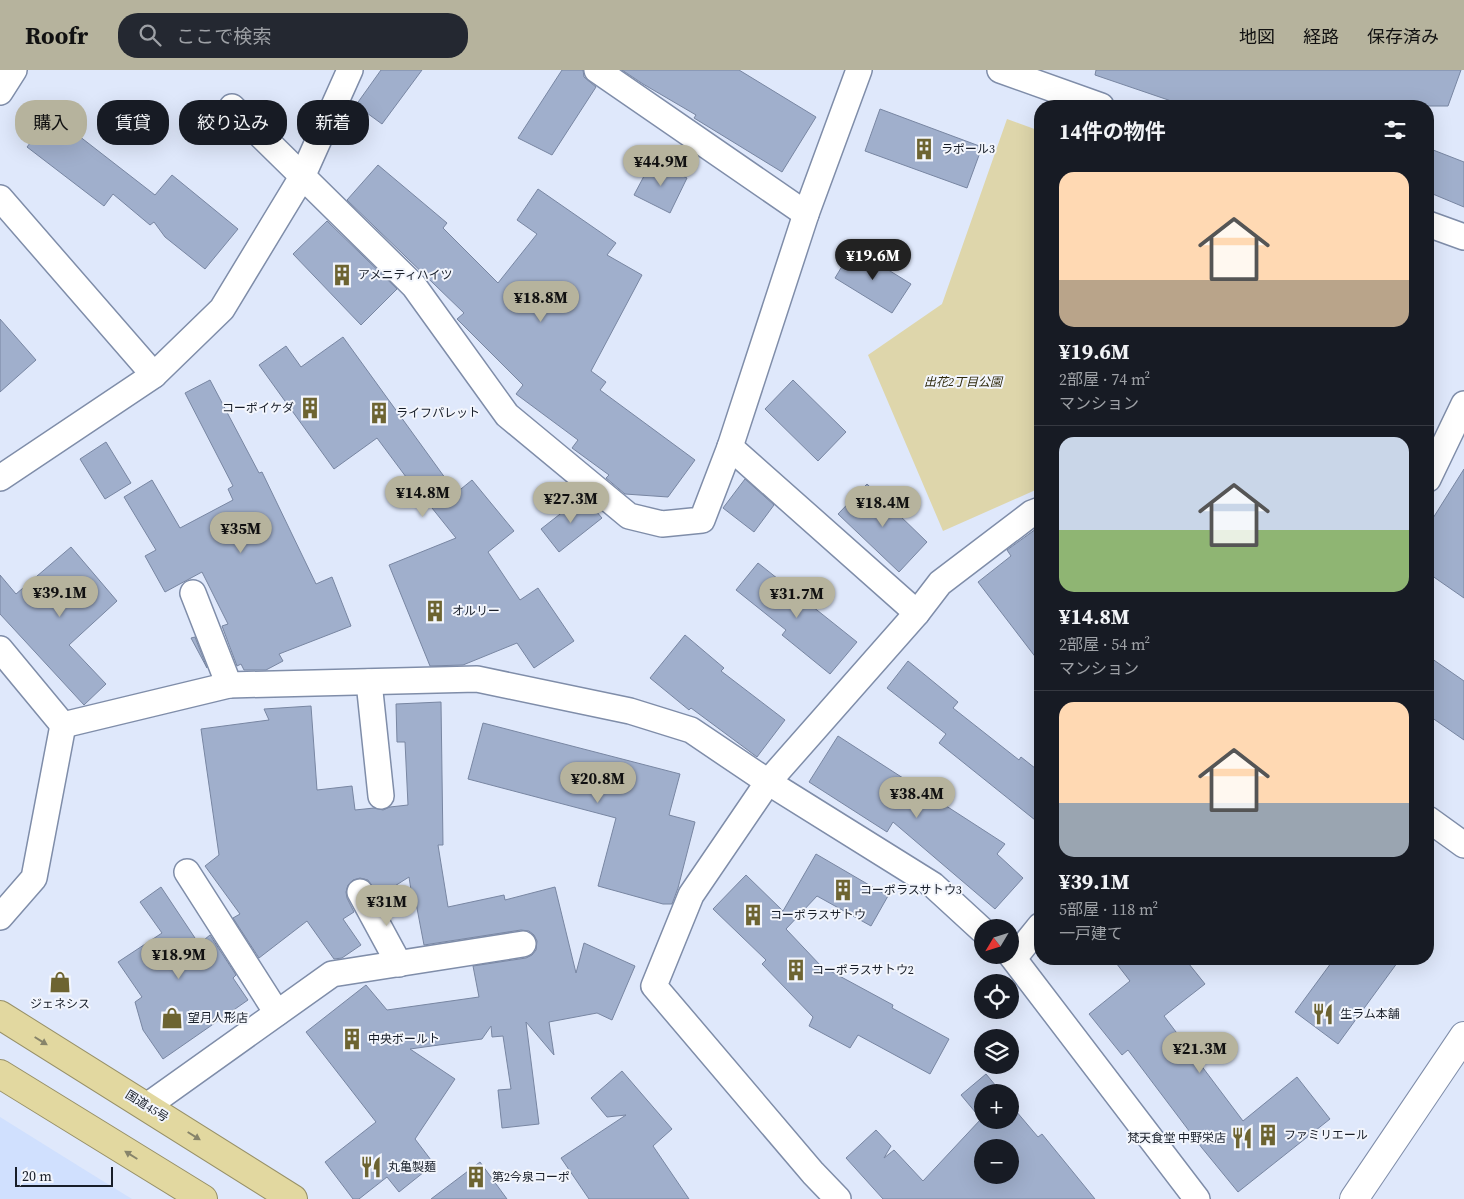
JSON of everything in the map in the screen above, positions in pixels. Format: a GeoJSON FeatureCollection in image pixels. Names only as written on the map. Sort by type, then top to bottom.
{"type":"FeatureCollection","features":[{"type":"Feature","properties":{"kind":"highway","name":"国道45号"},"geometry":{"type":"LineString","coordinates":[[0,1015],[293,1199]]}},
{"type":"Feature","properties":{"kind":"highway"},"geometry":{"type":"LineString","coordinates":[[0,1074],[203,1199]]}},
{"type":"Feature","properties":{"kind":"street"},"geometry":{"type":"LineString","coordinates":[[0,92],[14,70]]}},
{"type":"Feature","properties":{"kind":"street"},"geometry":{"type":"LineString","coordinates":[[0,478],[154,375],[222,310],[302,177],[350,70]]}},
{"type":"Feature","properties":{"kind":"street"},"geometry":{"type":"LineString","coordinates":[[597,70],[806,214]]}},
{"type":"Feature","properties":{"kind":"street"},"geometry":{"type":"LineString","coordinates":[[270,145],[414,286],[506,415],[629,516],[662,524],[702,520],[730,447],[806,214],[859,70]]}},
{"type":"Feature","properties":{"kind":"street"},"geometry":{"type":"LineString","coordinates":[[1000,70],[1084,100]]}},
{"type":"Feature","properties":{"kind":"street"},"geometry":{"type":"LineString","coordinates":[[0,198],[154,375]]}},
{"type":"Feature","properties":{"kind":"street"},"geometry":{"type":"LineString","coordinates":[[1434,226],[1464,237]]}},
{"type":"Feature","properties":{"kind":"street"},"geometry":{"type":"LineString","coordinates":[[1434,466],[1464,404]]}},
{"type":"Feature","properties":{"kind":"street"},"geometry":{"type":"LineString","coordinates":[[730,447],[917,613]]}},
{"type":"Feature","properties":{"kind":"street"},"geometry":{"type":"LineString","coordinates":[[838,1199],[813,1173],[654,986],[692,895],[768,782],[917,613],[940,583],[1034,512]]}},
{"type":"Feature","properties":{"kind":"street"},"geometry":{"type":"LineString","coordinates":[[194,593],[229,685]]}},
{"type":"Feature","properties":{"kind":"street"},"geometry":{"type":"LineString","coordinates":[[0,650],[63,724]]}},
{"type":"Feature","properties":{"kind":"street"},"geometry":{"type":"LineString","coordinates":[[63,724],[229,685],[477,679],[630,711],[691,730],[768,782],[933,885],[974,923]]}},
{"type":"Feature","properties":{"kind":"street"},"geometry":{"type":"LineString","coordinates":[[369,682],[381,796]]}},
{"type":"Feature","properties":{"kind":"street"},"geometry":{"type":"LineString","coordinates":[[0,916],[34,878],[63,724]]}},
{"type":"Feature","properties":{"kind":"street"},"geometry":{"type":"LineString","coordinates":[[1434,824],[1464,845]]}},
{"type":"Feature","properties":{"kind":"street"},"geometry":{"type":"LineString","coordinates":[[187,872],[277,1014]]}},
{"type":"Feature","properties":{"kind":"street"},"geometry":{"type":"LineString","coordinates":[[360,892],[398,964]]}},
{"type":"Feature","properties":{"kind":"street"},"geometry":{"type":"LineString","coordinates":[[1019,948],[1034,932]]}},
{"type":"Feature","properties":{"kind":"street"},"geometry":{"type":"LineString","coordinates":[[147,1106],[332,974],[524,944]]}},
{"type":"Feature","properties":{"kind":"street"},"geometry":{"type":"LineString","coordinates":[[1018,964],[1198,1199]]}},
{"type":"Feature","properties":{"kind":"street"},"geometry":{"type":"LineString","coordinates":[[1354,1199],[1464,1036]]}},
{"type":"Feature","properties":{"kind":"shaded area"},"geometry":{"type":"Polygon","coordinates":[[[0,1117],[85,1170],[132,1199],[0,1199],[0,1117]]]}},
{"type":"Feature","properties":{"kind":"green space","name":"出花2丁目公園"},"geometry":{"type":"Polygon","coordinates":[[[1007,119],[1034,129],[1034,491],[943,531],[868,355],[942,304],[1007,119]]]}},
{"type":"Feature","properties":{"kind":"building"},"geometry":{"type":"Polygon","coordinates":[[[381,70],[422,70],[382,124],[369,114],[369,100],[360,100],[381,70]]]}},
{"type":"Feature","properties":{"kind":"building"},"geometry":{"type":"Polygon","coordinates":[[[562,70],[583,70],[584,77],[596,87],[552,155],[518,138],[562,70]]]}},
{"type":"Feature","properties":{"kind":"building"},"geometry":{"type":"Polygon","coordinates":[[[622,70],[739,70],[816,117],[782,172],[694,118],[696,115],[622,70]]]}},
{"type":"Feature","properties":{"kind":"building"},"geometry":{"type":"Polygon","coordinates":[[[1096,70],[1461,70],[1448,106],[1434,106],[1434,100],[1168,100],[1095,75],[1096,70]]]}},
{"type":"Feature","properties":{"kind":"building","name":"ラポール3"},"geometry":{"type":"Polygon","coordinates":[[[880,109],[982,147],[967,188],[865,151],[880,109]]]}},
{"type":"Feature","properties":{"kind":"building"},"geometry":{"type":"Polygon","coordinates":[[[87,142],[155,195],[172,175],[238,229],[205,269],[165,237],[154,222],[150,225],[113,194],[104,206],[27,147],[29,145],[87,145],[87,142]]]}},
{"type":"Feature","properties":{"kind":"building"},"geometry":{"type":"Polygon","coordinates":[[[1434,150],[1464,162],[1464,207],[1434,194],[1434,150]]]}},
{"type":"Feature","properties":{"kind":"building"},"geometry":{"type":"Polygon","coordinates":[[[652,161],[687,178],[670,213],[634,195],[652,161]]]}},
{"type":"Feature","properties":{"kind":"building"},"geometry":{"type":"Polygon","coordinates":[[[378,165],[447,223],[443,228],[498,283],[537,234],[517,220],[538,189],[616,243],[607,255],[642,275],[591,371],[606,382],[600,390],[695,460],[668,497],[625,494],[606,478],[609,475],[572,448],[578,440],[516,394],[523,385],[457,319],[464,313],[347,200],[378,165]]]}},
{"type":"Feature","properties":{"kind":"building","name":"アメニティハイツ"},"geometry":{"type":"Polygon","coordinates":[[[327,221],[397,289],[361,325],[293,254],[327,221]]]}},
{"type":"Feature","properties":{"kind":"building"},"geometry":{"type":"Polygon","coordinates":[[[853,248],[911,284],[892,313],[835,278],[853,248]]]}},
{"type":"Feature","properties":{"kind":"building"},"geometry":{"type":"Polygon","coordinates":[[[0,319],[36,360],[0,392],[0,319]]]}},
{"type":"Feature","properties":{"kind":"building"},"geometry":{"type":"Polygon","coordinates":[[[343,337],[456,493],[472,480],[514,531],[488,552],[520,600],[538,588],[574,641],[534,668],[517,643],[463,665],[430,666],[389,565],[456,538],[415,489],[377,438],[334,469],[259,365],[286,346],[301,367],[343,337]]]}},
{"type":"Feature","properties":{"kind":"building"},"geometry":{"type":"Polygon","coordinates":[[[210,380],[259,473],[262,472],[316,584],[332,577],[351,626],[279,654],[283,661],[266,670],[244,670],[241,664],[237,666],[222,626],[228,624],[202,572],[165,592],[145,556],[156,550],[124,497],[152,480],[180,528],[233,500],[228,489],[233,486],[185,393],[210,380]]]}},
{"type":"Feature","properties":{"kind":"building"},"geometry":{"type":"Polygon","coordinates":[[[793,380],[846,432],[818,461],[765,409],[793,380]]]}},
{"type":"Feature","properties":{"kind":"building"},"geometry":{"type":"Polygon","coordinates":[[[106,442],[131,483],[105,499],[80,459],[106,442]]]}},
{"type":"Feature","properties":{"kind":"building"},"geometry":{"type":"Polygon","coordinates":[[[1464,469],[1464,598],[1434,577],[1434,516],[1464,469]]]}},
{"type":"Feature","properties":{"kind":"building"},"geometry":{"type":"Polygon","coordinates":[[[745,479],[774,505],[754,532],[723,508],[745,479]]]}},
{"type":"Feature","properties":{"kind":"building"},"geometry":{"type":"Polygon","coordinates":[[[867,484],[927,542],[899,572],[838,514],[867,484]]]}},
{"type":"Feature","properties":{"kind":"building"},"geometry":{"type":"Polygon","coordinates":[[[583,496],[602,518],[559,552],[541,529],[583,496]]]}},
{"type":"Feature","properties":{"kind":"building"},"geometry":{"type":"Polygon","coordinates":[[[1034,530],[1034,655],[978,582],[1011,556],[1007,550],[1034,530]]]}},
{"type":"Feature","properties":{"kind":"building"},"geometry":{"type":"Polygon","coordinates":[[[71,547],[117,601],[69,645],[106,684],[84,705],[0,614],[0,575],[16,594],[71,547]]]}},
{"type":"Feature","properties":{"kind":"building"},"geometry":{"type":"Polygon","coordinates":[[[758,563],[857,642],[830,674],[782,635],[786,630],[736,590],[758,563]]]}},
{"type":"Feature","properties":{"kind":"building"},"geometry":{"type":"Polygon","coordinates":[[[685,635],[724,668],[721,671],[785,720],[757,757],[691,708],[689,710],[650,678],[685,635]]]}},
{"type":"Feature","properties":{"kind":"building"},"geometry":{"type":"Polygon","coordinates":[[[195,637],[207,668],[191,638],[195,637]]]}},
{"type":"Feature","properties":{"kind":"building"},"geometry":{"type":"Polygon","coordinates":[[[1434,660],[1464,681],[1464,740],[1434,719],[1434,660]]]}},
{"type":"Feature","properties":{"kind":"building"},"geometry":{"type":"Polygon","coordinates":[[[908,661],[958,702],[953,708],[1019,760],[1021,757],[1034,767],[1034,819],[939,743],[946,734],[887,688],[908,661]]]}},
{"type":"Feature","properties":{"kind":"building"},"geometry":{"type":"Polygon","coordinates":[[[441,702],[443,845],[438,845],[448,907],[504,895],[505,900],[555,887],[576,973],[584,943],[635,966],[612,1020],[597,1013],[549,1022],[554,1055],[526,1022],[539,1124],[502,1128],[498,1090],[511,1089],[503,1036],[492,1037],[491,1026],[482,1039],[410,1049],[455,1079],[415,1139],[434,1164],[399,1192],[387,1177],[359,1199],[353,1199],[325,1162],[376,1122],[306,1032],[366,985],[387,1010],[479,997],[473,966],[526,958],[536,950],[537,941],[529,931],[521,930],[424,945],[416,903],[413,903],[409,877],[379,896],[368,880],[360,878],[353,880],[348,885],[347,898],[354,912],[343,919],[361,945],[342,958],[334,959],[307,921],[259,958],[233,918],[240,914],[205,866],[219,855],[201,729],[269,720],[264,709],[311,706],[317,790],[352,786],[355,810],[374,808],[383,810],[390,807],[408,805],[405,742],[397,742],[396,704],[441,702]]]}},
{"type":"Feature","properties":{"kind":"building"},"geometry":{"type":"Polygon","coordinates":[[[483,723],[680,774],[669,815],[695,822],[672,904],[663,904],[598,886],[616,818],[468,779],[483,723]]]}},
{"type":"Feature","properties":{"kind":"building"},"geometry":{"type":"Polygon","coordinates":[[[838,736],[1005,844],[997,854],[1023,878],[995,909],[893,822],[887,832],[809,782],[838,736]]]}},
{"type":"Feature","properties":{"kind":"building"},"geometry":{"type":"Polygon","coordinates":[[[816,854],[888,896],[871,926],[817,896],[786,929],[821,966],[893,1005],[892,1008],[949,1039],[930,1074],[858,1035],[850,1048],[809,1026],[813,1017],[762,964],[766,960],[713,909],[746,875],[783,911],[816,854]]]}},
{"type":"Feature","properties":{"kind":"building"},"geometry":{"type":"Polygon","coordinates":[[[161,887],[199,944],[210,935],[236,975],[233,978],[248,1000],[163,1059],[143,1030],[135,1002],[142,997],[118,962],[162,933],[140,902],[161,887]]]}},
{"type":"Feature","properties":{"kind":"building"},"geometry":{"type":"Polygon","coordinates":[[[1118,965],[1190,965],[1205,984],[1164,1016],[1243,1121],[1297,1077],[1330,1119],[1238,1192],[1202,1148],[1128,1050],[1122,1055],[1089,1014],[1130,981],[1118,965]]]}},
{"type":"Feature","properties":{"kind":"building"},"geometry":{"type":"Polygon","coordinates":[[[1330,965],[1396,965],[1338,1044],[1295,1012],[1330,965]]]}},
{"type":"Feature","properties":{"kind":"building"},"geometry":{"type":"Polygon","coordinates":[[[622,1071],[672,1129],[653,1146],[689,1199],[589,1199],[561,1158],[626,1115],[607,1117],[591,1098],[622,1071]]]}},
{"type":"Feature","properties":{"kind":"building"},"geometry":{"type":"Polygon","coordinates":[[[986,1074],[994,1084],[974,1084],[986,1074]]]}},
{"type":"Feature","properties":{"kind":"building"},"geometry":{"type":"Polygon","coordinates":[[[974,1084],[974,1111],[961,1095],[974,1084]]]}},
{"type":"Feature","properties":{"kind":"building"},"geometry":{"type":"Polygon","coordinates":[[[1019,1115],[1038,1137],[1042,1134],[1095,1199],[883,1199],[846,1158],[876,1130],[891,1146],[884,1158],[894,1150],[923,1181],[974,1126],[974,1129],[1019,1129],[1019,1115]]]}},
{"type":"Feature","properties":{"kind":"building","name":"第2今泉コーポ"},"geometry":{"type":"Polygon","coordinates":[[[480,1162],[507,1199],[431,1199],[480,1162]]]}},
{"type":"Feature","properties":{"kind":"place","name":"ラポール3"},"geometry":{"type":"Point","coordinates":[924,149]}},
{"type":"Feature","properties":{"kind":"place","name":"アメニティハイツ"},"geometry":{"type":"Point","coordinates":[342,275]}},
{"type":"Feature","properties":{"kind":"place","name":"コーポイケダ"},"geometry":{"type":"Point","coordinates":[310,408]}},
{"type":"Feature","properties":{"kind":"place","name":"ライフパレット"},"geometry":{"type":"Point","coordinates":[379,413]}},
{"type":"Feature","properties":{"kind":"place","name":"オルリー"},"geometry":{"type":"Point","coordinates":[435,611]}},
{"type":"Feature","properties":{"kind":"place","name":"コーポラスサトウ3"},"geometry":{"type":"Point","coordinates":[843,890]}},
{"type":"Feature","properties":{"kind":"place","name":"コーポラスサトウ"},"geometry":{"type":"Point","coordinates":[753,915]}},
{"type":"Feature","properties":{"kind":"place","name":"コーポラスサトウ2"},"geometry":{"type":"Point","coordinates":[796,970]}},
{"type":"Feature","properties":{"kind":"place","name":"ジェネシス"},"geometry":{"type":"Point","coordinates":[60,982]}},
{"type":"Feature","properties":{"kind":"place","name":"生ラム本舗"},"geometry":{"type":"Point","coordinates":[1323,1014]}},
{"type":"Feature","properties":{"kind":"place","name":"望月人形店"},"geometry":{"type":"Point","coordinates":[172,1018]}},
{"type":"Feature","properties":{"kind":"place","name":"中央ボールト"},"geometry":{"type":"Point","coordinates":[352,1039]}},
{"type":"Feature","properties":{"kind":"place","name":"ファミリエール"},"geometry":{"type":"Point","coordinates":[1268,1135]}},
{"type":"Feature","properties":{"kind":"place","name":"梵天食堂 中野栄店"},"geometry":{"type":"Point","coordinates":[1242,1138]}},
{"type":"Feature","properties":{"kind":"place","name":"丸亀製麺"},"geometry":{"type":"Point","coordinates":[371,1167]}},
{"type":"Feature","properties":{"kind":"place","name":"第2今泉コーポ"},"geometry":{"type":"Point","coordinates":[476,1177]}}]}
